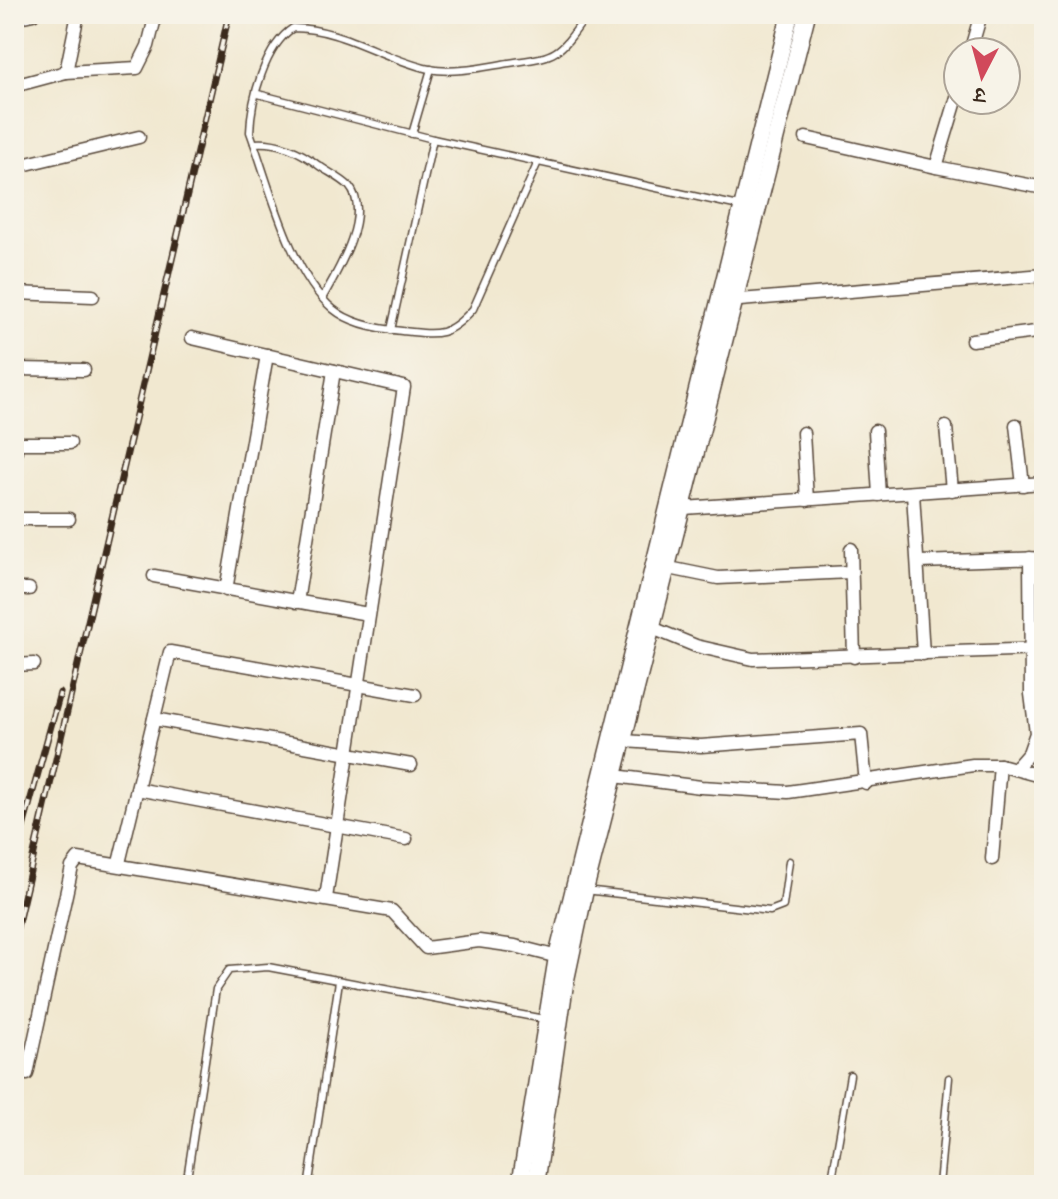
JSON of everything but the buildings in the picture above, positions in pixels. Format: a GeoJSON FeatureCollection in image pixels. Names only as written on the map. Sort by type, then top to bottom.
{"type":"FeatureCollection","features":[{"type":"Feature","properties":{"kind":"street"},"geometry":{"type":"LineString","coordinates":[[14,17],[33,14]]}},
{"type":"Feature","properties":{"kind":"street"},"geometry":{"type":"LineString","coordinates":[[66,72],[78,14]]}},
{"type":"Feature","properties":{"kind":"street"},"geometry":{"type":"LineString","coordinates":[[14,86],[66,72],[137,68],[148,46],[156,14]]}},
{"type":"Feature","properties":{"kind":"street"},"geometry":{"type":"LineString","coordinates":[[520,1185],[563,958],[729,301],[790,14]]}},
{"type":"Feature","properties":{"kind":"street"},"geometry":{"type":"LineString","coordinates":[[751,209],[807,14]]}},
{"type":"Feature","properties":{"kind":"street"},"geometry":{"type":"LineString","coordinates":[[975,36],[981,14]]}},
{"type":"Feature","properties":{"kind":"street"},"geometry":{"type":"LineString","coordinates":[[936,167],[951,116]]}},
{"type":"Feature","properties":{"kind":"street"},"geometry":{"type":"LineString","coordinates":[[14,167],[139,137]]}},
{"type":"Feature","properties":{"kind":"street"},"geometry":{"type":"LineString","coordinates":[[806,138],[1044,188]]}},
{"type":"Feature","properties":{"kind":"street"},"geometry":{"type":"LineString","coordinates":[[729,301],[1043,276],[1044,292]]}},
{"type":"Feature","properties":{"kind":"street"},"geometry":{"type":"LineString","coordinates":[[14,293],[93,296]]}},
{"type":"Feature","properties":{"kind":"street"},"geometry":{"type":"LineString","coordinates":[[579,889],[615,776],[647,626],[669,568],[729,301]]}},
{"type":"Feature","properties":{"kind":"street"},"geometry":{"type":"LineString","coordinates":[[972,340],[1044,331]]}},
{"type":"Feature","properties":{"kind":"street"},"geometry":{"type":"LineString","coordinates":[[192,338],[404,387],[356,684],[326,898]]}},
{"type":"Feature","properties":{"kind":"street"},"geometry":{"type":"LineString","coordinates":[[226,590],[267,355]]}},
{"type":"Feature","properties":{"kind":"street"},"geometry":{"type":"LineString","coordinates":[[14,369],[84,370]]}},
{"type":"Feature","properties":{"kind":"street"},"geometry":{"type":"LineString","coordinates":[[297,602],[334,371]]}},
{"type":"Feature","properties":{"kind":"street"},"geometry":{"type":"LineString","coordinates":[[1016,425],[1023,485]]}},
{"type":"Feature","properties":{"kind":"street"},"geometry":{"type":"LineString","coordinates":[[946,427],[952,490]]}},
{"type":"Feature","properties":{"kind":"street"},"geometry":{"type":"LineString","coordinates":[[875,431],[879,495]]}},
{"type":"Feature","properties":{"kind":"street"},"geometry":{"type":"LineString","coordinates":[[803,433],[807,500]]}},
{"type":"Feature","properties":{"kind":"street"},"geometry":{"type":"LineString","coordinates":[[14,503],[15,443],[70,443]]}},
{"type":"Feature","properties":{"kind":"street"},"geometry":{"type":"LineString","coordinates":[[684,508],[1044,483]]}},
{"type":"Feature","properties":{"kind":"street"},"geometry":{"type":"LineString","coordinates":[[913,493],[923,654]]}},
{"type":"Feature","properties":{"kind":"street"},"geometry":{"type":"LineString","coordinates":[[14,519],[69,519]]}},
{"type":"Feature","properties":{"kind":"street"},"geometry":{"type":"LineString","coordinates":[[851,549],[854,657]]}},
{"type":"Feature","properties":{"kind":"street"},"geometry":{"type":"LineString","coordinates":[[1015,769],[1029,753],[1036,733],[1031,694],[1038,650],[1030,558]]}},
{"type":"Feature","properties":{"kind":"street"},"geometry":{"type":"LineString","coordinates":[[919,562],[1044,558]]}},
{"type":"Feature","properties":{"kind":"street"},"geometry":{"type":"LineString","coordinates":[[669,568],[718,578],[851,572]]}},
{"type":"Feature","properties":{"kind":"street"},"geometry":{"type":"LineString","coordinates":[[154,576],[368,614]]}},
{"type":"Feature","properties":{"kind":"street"},"geometry":{"type":"LineString","coordinates":[[14,589],[29,589]]}},
{"type":"Feature","properties":{"kind":"street"},"geometry":{"type":"LineString","coordinates":[[647,626],[696,646],[753,659],[1038,650]]}},
{"type":"Feature","properties":{"kind":"street"},"geometry":{"type":"LineString","coordinates":[[119,863],[170,652],[415,695]]}},
{"type":"Feature","properties":{"kind":"street"},"geometry":{"type":"LineString","coordinates":[[14,665],[34,664]]}},
{"type":"Feature","properties":{"kind":"street"},"geometry":{"type":"LineString","coordinates":[[154,719],[411,765]]}},
{"type":"Feature","properties":{"kind":"street"},"geometry":{"type":"LineString","coordinates":[[624,741],[701,746],[861,734],[866,783]]}},
{"type":"Feature","properties":{"kind":"street"},"geometry":{"type":"LineString","coordinates":[[615,776],[701,787],[788,792],[973,765],[1000,765],[1044,777]]}},
{"type":"Feature","properties":{"kind":"street"},"geometry":{"type":"LineString","coordinates":[[992,859],[1000,765]]}},
{"type":"Feature","properties":{"kind":"street"},"geometry":{"type":"LineString","coordinates":[[137,789],[406,839]]}},
{"type":"Feature","properties":{"kind":"street"},"geometry":{"type":"LineString","coordinates":[[27,1074],[72,867],[78,859],[119,863],[392,911],[403,919],[418,943],[426,948],[479,941],[563,958]]}},
{"type":"Feature","properties":{"kind":"street"},"geometry":{"type":"LineString","coordinates":[[536,1185],[553,1020]]}},
{"type":"Feature","properties":{"kind":"lane"},"geometry":{"type":"LineString","coordinates":[[538,162],[467,316],[449,332],[433,335],[391,330],[349,319],[323,297],[304,272],[254,143],[251,116],[270,48],[293,28],[314,28],[431,69],[473,69],[553,56],[564,48],[584,19]]}},
{"type":"Feature","properties":{"kind":"lane"},"geometry":{"type":"LineString","coordinates":[[412,134],[431,69]]}},
{"type":"Feature","properties":{"kind":"lane"},"geometry":{"type":"LineString","coordinates":[[258,94],[433,139],[751,209]]}},
{"type":"Feature","properties":{"kind":"lane"},"geometry":{"type":"LineString","coordinates":[[391,330],[433,139]]}},
{"type":"Feature","properties":{"kind":"lane"},"geometry":{"type":"LineString","coordinates":[[254,143],[283,146],[308,157],[348,185],[354,194],[354,232],[349,253],[323,297]]}},
{"type":"Feature","properties":{"kind":"lane"},"geometry":{"type":"LineString","coordinates":[[579,889],[770,911],[783,906],[789,861]]}},
{"type":"Feature","properties":{"kind":"lane"},"geometry":{"type":"LineString","coordinates":[[186,1185],[211,1015],[221,978],[238,967],[255,966],[553,1020]]}},
{"type":"Feature","properties":{"kind":"lane"},"geometry":{"type":"LineString","coordinates":[[309,1182],[339,981]]}},
{"type":"Feature","properties":{"kind":"lane"},"geometry":{"type":"LineString","coordinates":[[831,1185],[850,1075]]}},
{"type":"Feature","properties":{"kind":"lane"},"geometry":{"type":"LineString","coordinates":[[939,1185],[949,1078]]}},
{"type":"Feature","properties":{"kind":"railway"},"geometry":{"type":"LineString","coordinates":[[14,940],[229,14]]}},
{"type":"Feature","properties":{"kind":"railway"},"geometry":{"type":"LineString","coordinates":[[14,860],[60,693]]}}]}
